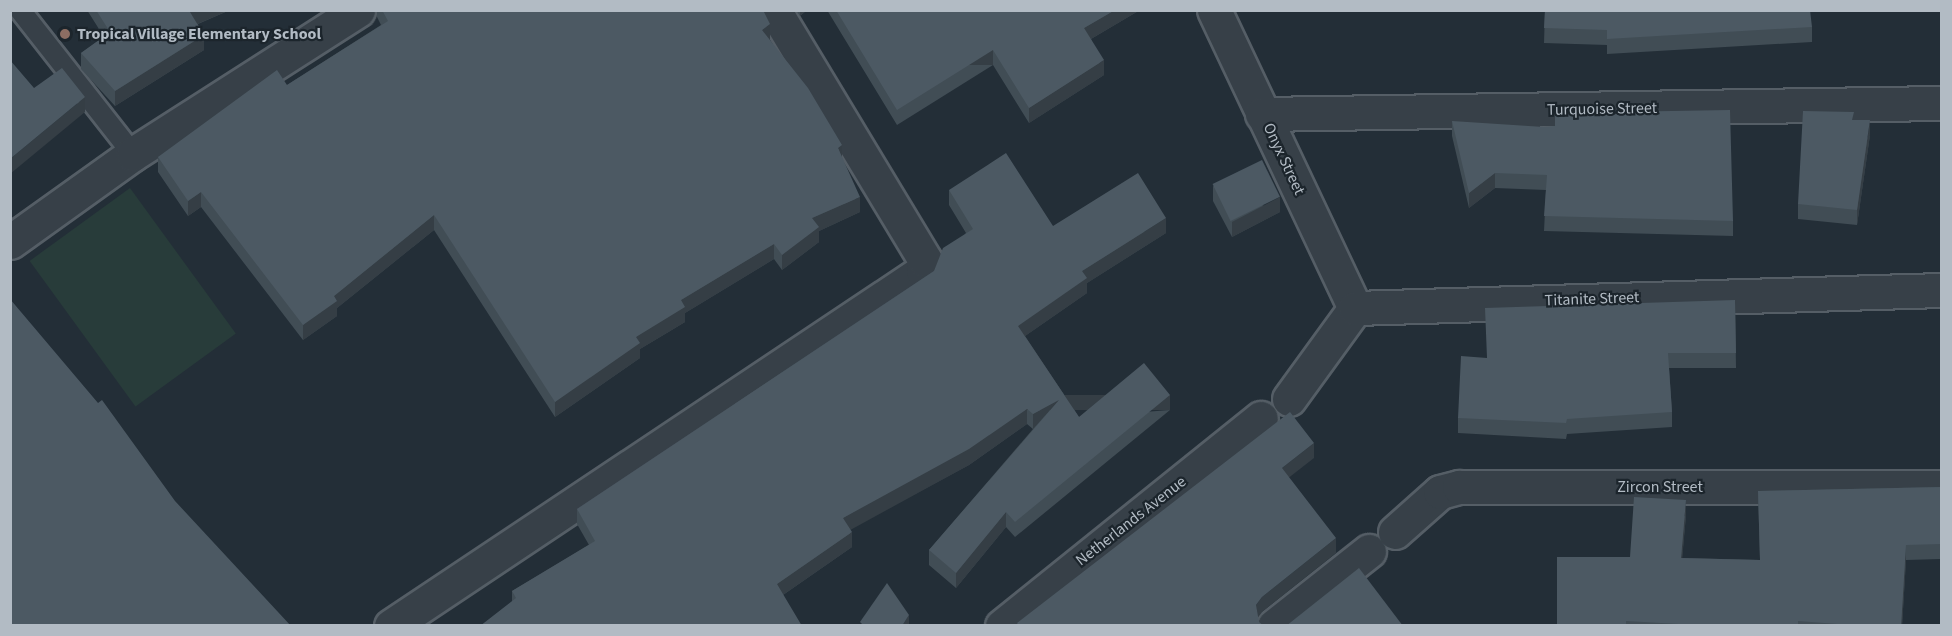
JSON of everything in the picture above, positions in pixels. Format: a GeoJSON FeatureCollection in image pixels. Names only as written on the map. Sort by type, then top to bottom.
{"type":"FeatureCollection","features":[{"type":"Feature","properties":{"kind":"street"},"geometry":{"type":"LineString","coordinates":[[10,242],[133,154],[358,10]]}},
{"type":"Feature","properties":{"kind":"street"},"geometry":{"type":"LineString","coordinates":[[391,626],[923,271],[925,260],[774,10]]}},
{"type":"Feature","properties":{"kind":"street","name":"Onyx Street"},"geometry":{"type":"LineString","coordinates":[[1214,10],[1355,308]]}},
{"type":"Feature","properties":{"kind":"street","name":"Turquoise Street"},"geometry":{"type":"LineString","coordinates":[[1262,114],[1941,103]]}},
{"type":"Feature","properties":{"kind":"street","name":"Titanite Street"},"geometry":{"type":"LineString","coordinates":[[1355,308],[1941,290]]}},
{"type":"Feature","properties":{"kind":"street"},"geometry":{"type":"LineString","coordinates":[[1289,399],[1355,308]]}},
{"type":"Feature","properties":{"kind":"street","name":"Netherlands Avenue"},"geometry":{"type":"LineString","coordinates":[[1002,626],[1261,418]]}},
{"type":"Feature","properties":{"kind":"street","name":"Zircon Street"},"geometry":{"type":"LineString","coordinates":[[1395,532],[1440,492],[1459,487],[1941,487]]}},
{"type":"Feature","properties":{"kind":"street"},"geometry":{"type":"LineString","coordinates":[[1274,626],[1369,551]]}},
{"type":"Feature","properties":{"kind":"lane"},"geometry":{"type":"LineString","coordinates":[[20,10],[133,154]]}},
{"type":"Feature","properties":{"kind":"green space"},"geometry":{"type":"Polygon","coordinates":[[[130,188],[236,334],[135,407],[30,261],[130,188]]]}},
{"type":"Feature","properties":{"kind":"building"},"geometry":{"type":"Polygon","coordinates":[[[96,10],[194,10],[190,12],[204,35],[115,91],[81,53],[110,32],[96,10]]]}},
{"type":"Feature","properties":{"kind":"building"},"geometry":{"type":"Polygon","coordinates":[[[382,10],[763,10],[770,24],[762,30],[808,88],[842,145],[838,148],[860,197],[812,218],[819,227],[782,255],[774,244],[681,300],[685,307],[636,337],[640,343],[555,402],[434,215],[334,296],[337,301],[303,325],[201,192],[188,201],[158,157],[277,70],[287,85],[388,21],[382,10]]]}},
{"type":"Feature","properties":{"kind":"building"},"geometry":{"type":"Polygon","coordinates":[[[836,10],[1115,10],[1084,28],[1104,60],[1029,108],[993,50],[897,110],[836,10]]]}},
{"type":"Feature","properties":{"kind":"building"},"geometry":{"type":"Polygon","coordinates":[[[1545,10],[1810,10],[1812,27],[1607,39],[1607,30],[1544,28],[1545,10]]]}},
{"type":"Feature","properties":{"kind":"building"},"geometry":{"type":"Polygon","coordinates":[[[10,60],[34,88],[62,68],[85,97],[10,159],[10,60]]]}},
{"type":"Feature","properties":{"kind":"building"},"geometry":{"type":"Polygon","coordinates":[[[1730,110],[1733,221],[1544,216],[1547,175],[1495,173],[1469,193],[1452,121],[1544,127],[1555,126],[1555,113],[1730,110]]]}},
{"type":"Feature","properties":{"kind":"building"},"geometry":{"type":"Polygon","coordinates":[[[1803,111],[1854,112],[1852,120],[1870,120],[1857,210],[1798,204],[1803,111]]]}},
{"type":"Feature","properties":{"kind":"building"},"geometry":{"type":"Polygon","coordinates":[[[1006,153],[1053,226],[1138,173],[1166,218],[1082,271],[1087,278],[1018,326],[1079,417],[1144,363],[1170,395],[1015,522],[1006,512],[956,573],[929,550],[1059,400],[1033,414],[1027,409],[969,449],[843,518],[852,532],[777,584],[802,626],[480,626],[516,598],[512,591],[595,541],[577,509],[934,271],[943,248],[973,229],[949,190],[1006,153]]]}},
{"type":"Feature","properties":{"kind":"building"},"geometry":{"type":"Polygon","coordinates":[[[1262,160],[1280,197],[1231,221],[1213,184],[1262,160]]]}},
{"type":"Feature","properties":{"kind":"building"},"geometry":{"type":"Polygon","coordinates":[[[10,299],[98,403],[102,400],[175,501],[291,626],[10,626],[10,299]]]}},
{"type":"Feature","properties":{"kind":"building"},"geometry":{"type":"Polygon","coordinates":[[[1735,300],[1736,353],[1668,353],[1672,412],[1567,419],[1566,423],[1458,418],[1461,356],[1487,358],[1485,308],[1735,300]]]}},
{"type":"Feature","properties":{"kind":"building"},"geometry":{"type":"Polygon","coordinates":[[[1290,412],[1314,443],[1282,468],[1336,538],[1262,597],[1256,605],[1259,622],[1264,626],[1019,626],[1017,623],[1290,412]]]}},
{"type":"Feature","properties":{"kind":"building"},"geometry":{"type":"Polygon","coordinates":[[[1941,487],[1941,544],[1906,545],[1901,626],[1863,626],[1798,621],[1798,626],[1713,626],[1626,621],[1626,626],[1557,626],[1557,557],[1630,557],[1634,497],[1686,500],[1681,558],[1760,560],[1758,491],[1941,487]]]}},
{"type":"Feature","properties":{"kind":"building"},"geometry":{"type":"Polygon","coordinates":[[[1359,568],[1403,626],[1286,626],[1359,568]]]}},
{"type":"Feature","properties":{"kind":"building"},"geometry":{"type":"Polygon","coordinates":[[[887,583],[909,615],[902,626],[864,626],[860,622],[887,583]]]}},
{"type":"Feature","properties":{"kind":"place","name":"Tropical Village Elementary School"},"geometry":{"type":"Point","coordinates":[65,34]}}]}
